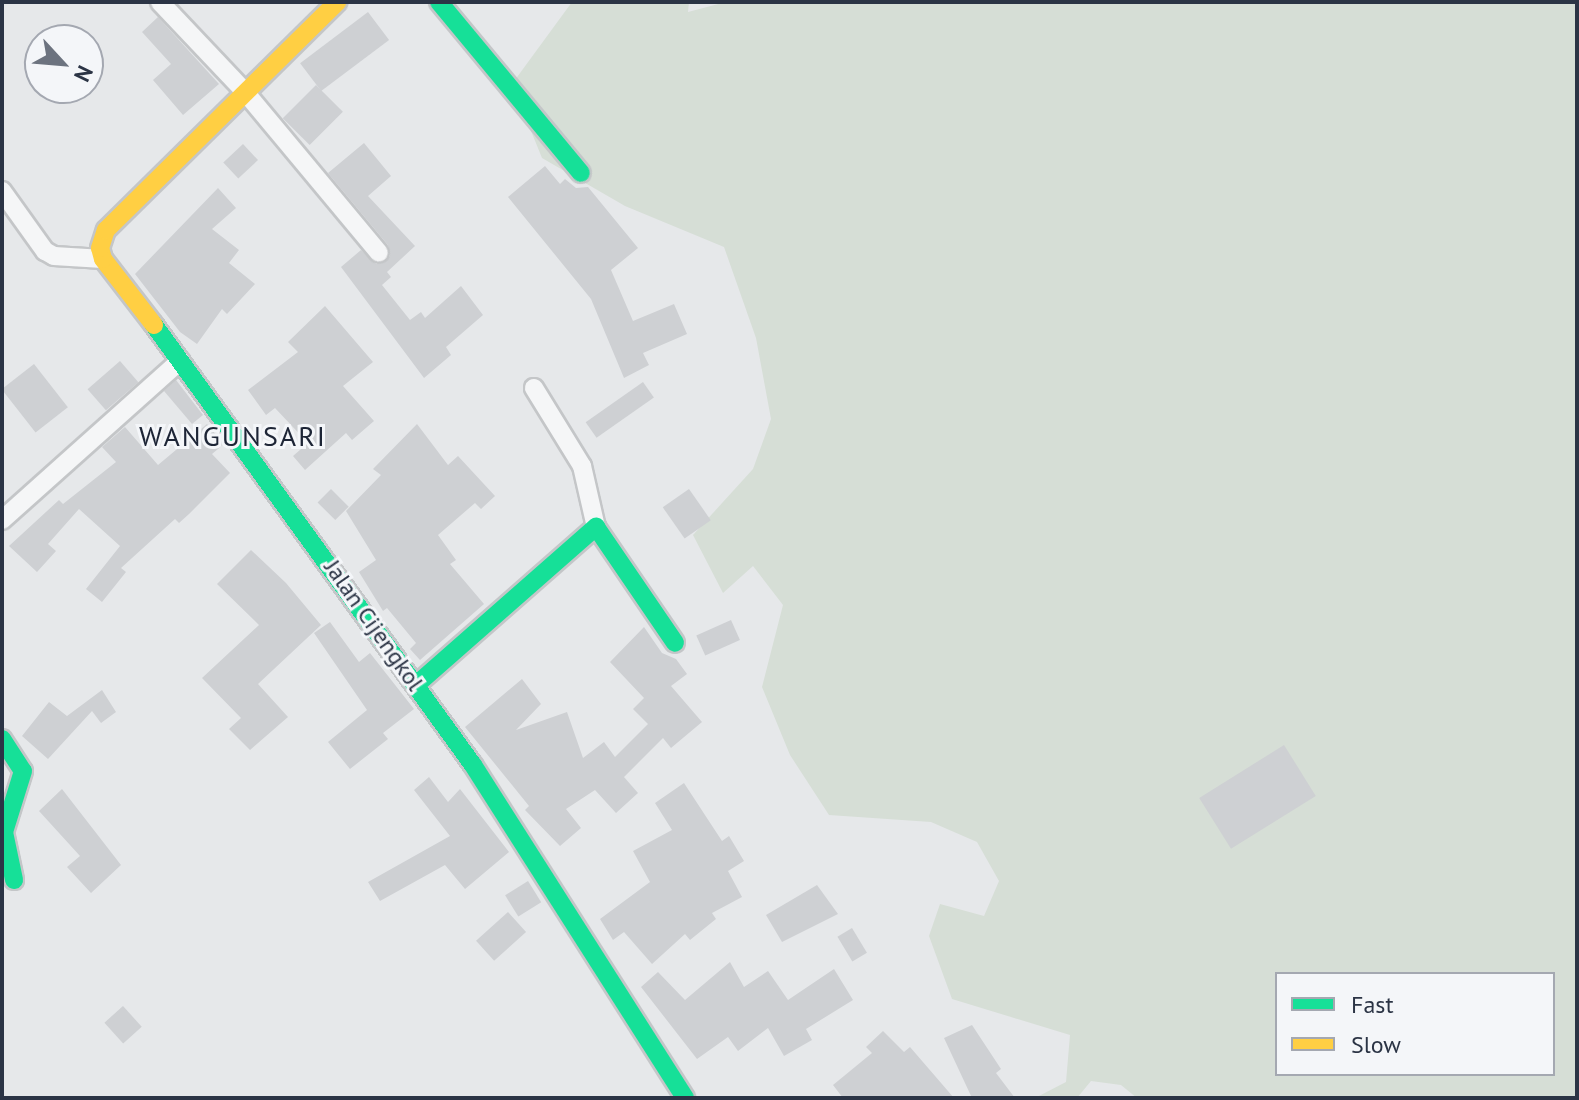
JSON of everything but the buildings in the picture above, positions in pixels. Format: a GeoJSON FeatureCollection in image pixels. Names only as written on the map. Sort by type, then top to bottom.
{"type":"FeatureCollection","features":[{"type":"Feature","properties":{"kind":"street"},"geometry":{"type":"LineString","coordinates":[[160,2],[245,92],[379,253]]}},
{"type":"Feature","properties":{"kind":"street"},"geometry":{"type":"LineString","coordinates":[[4,199],[54,256],[103,259],[100,248],[106,230],[337,2]]}},
{"type":"Feature","properties":{"kind":"street"},"geometry":{"type":"LineString","coordinates":[[439,2],[581,173]]}},
{"type":"Feature","properties":{"kind":"street","name":"Jalan Cijengkol"},"geometry":{"type":"LineString","coordinates":[[103,259],[232,426],[416,685],[685,1098]]}},
{"type":"Feature","properties":{"kind":"street"},"geometry":{"type":"LineString","coordinates":[[2,520],[180,361]]}},
{"type":"Feature","properties":{"kind":"street"},"geometry":{"type":"LineString","coordinates":[[534,388],[582,466],[596,527],[675,643]]}},
{"type":"Feature","properties":{"kind":"street"},"geometry":{"type":"LineString","coordinates":[[416,685],[596,527]]}},
{"type":"Feature","properties":{"kind":"street"},"geometry":{"type":"LineString","coordinates":[[2,739],[23,771],[4,832],[14,880]]}},
{"type":"Feature","properties":{"kind":"shaded area"},"geometry":{"type":"Polygon","coordinates":[[[572,2],[689,2],[688,12],[726,2],[1577,2],[1577,1098],[1137,1098],[1121,1085],[1091,1081],[1077,1098],[1035,1098],[1066,1082],[1070,1035],[952,999],[929,936],[940,904],[984,916],[999,881],[977,842],[931,822],[829,815],[790,755],[762,687],[783,605],[753,566],[723,593],[693,535],[753,469],[771,419],[756,338],[724,247],[625,206],[542,158],[512,84],[572,2]]]}},
{"type":"Feature","properties":{"kind":"traffic: fast"},"geometry":{"type":"LineString","coordinates":[[439,2],[581,173]]}},
{"type":"Feature","properties":{"kind":"traffic: fast"},"geometry":{"type":"LineString","coordinates":[[154,325],[473,765],[685,1098]]}},
{"type":"Feature","properties":{"kind":"traffic: fast"},"geometry":{"type":"LineString","coordinates":[[416,685],[596,527],[675,643]]}},
{"type":"Feature","properties":{"kind":"traffic: fast"},"geometry":{"type":"LineString","coordinates":[[2,739],[23,771],[4,832],[14,880]]}},
{"type":"Feature","properties":{"kind":"traffic: slow"},"geometry":{"type":"LineString","coordinates":[[154,325],[103,259],[100,248],[106,230],[337,2]]}},
{"type":"Feature","properties":{"kind":"district","name":"WANGUNSARI"},"geometry":{"type":"Point","coordinates":[233,436]}}]}
